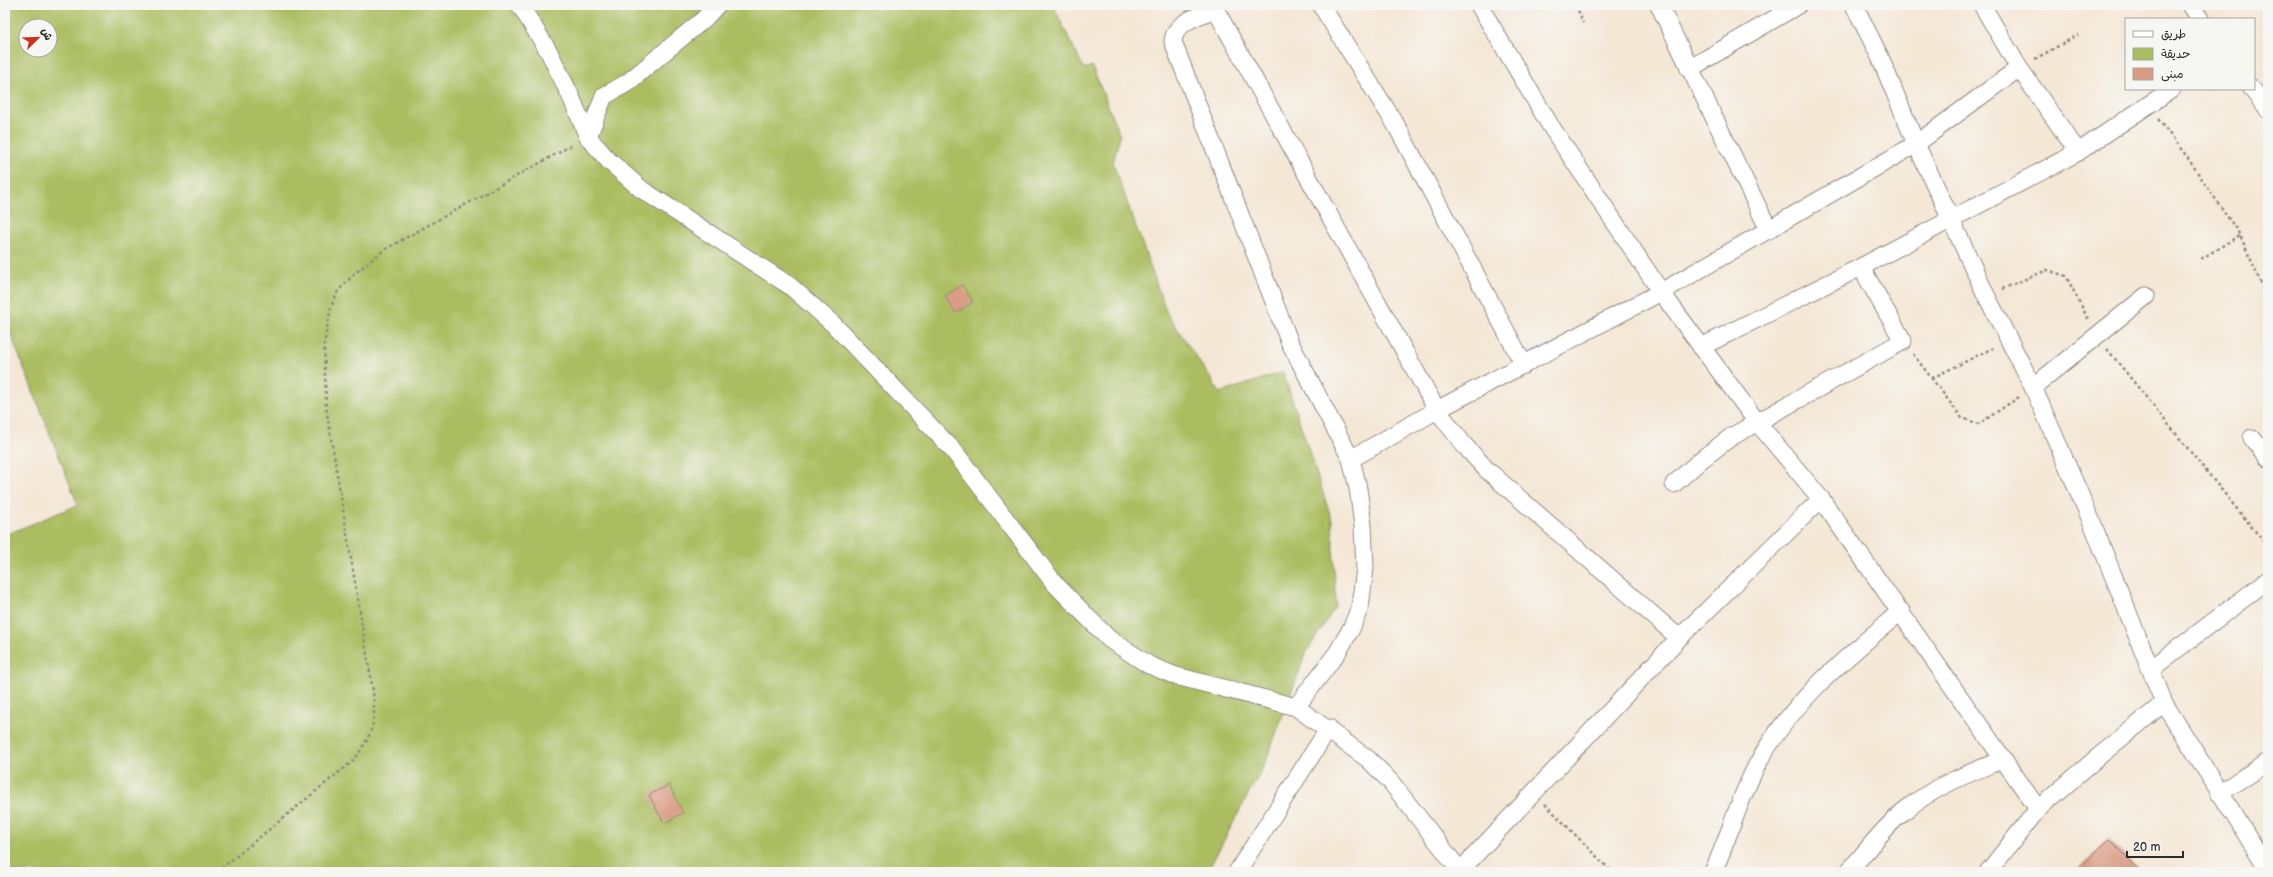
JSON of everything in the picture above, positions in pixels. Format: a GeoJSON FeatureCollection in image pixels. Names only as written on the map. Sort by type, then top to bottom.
{"type":"FeatureCollection","features":[{"type":"Feature","properties":{"kind":"street"},"geometry":{"type":"LineString","coordinates":[[520,5],[549,52],[571,97],[588,137],[608,160],[641,189],[790,286],[834,325],[953,450],[1055,584],[1109,638],[1149,665],[1176,676],[1296,707],[1328,728],[1368,758],[1390,781],[1460,871],[1679,638],[1821,499]]}},
{"type":"Feature","properties":{"kind":"street"},"geometry":{"type":"LineString","coordinates":[[588,137],[604,96],[627,83],[704,19],[717,5]]}},
{"type":"Feature","properties":{"kind":"street"},"geometry":{"type":"LineString","coordinates":[[1321,5],[1396,126],[1524,365]]}},
{"type":"Feature","properties":{"kind":"street"},"geometry":{"type":"LineString","coordinates":[[1479,5],[1550,126],[1661,292],[1757,422],[1821,499],[2038,809]]}},
{"type":"Feature","properties":{"kind":"street"},"geometry":{"type":"LineString","coordinates":[[1659,5],[1769,230]]}},
{"type":"Feature","properties":{"kind":"street"},"geometry":{"type":"LineString","coordinates":[[1689,69],[1798,5]]}},
{"type":"Feature","properties":{"kind":"street"},"geometry":{"type":"LineString","coordinates":[[1854,5],[1880,56],[1916,144],[1952,218],[1986,295],[2008,341],[2033,387],[2091,520],[2164,703],[2268,869]]}},
{"type":"Feature","properties":{"kind":"street"},"geometry":{"type":"LineString","coordinates":[[1982,5],[2019,68],[2078,152]]}},
{"type":"Feature","properties":{"kind":"street"},"geometry":{"type":"LineString","coordinates":[[1296,707],[1337,653],[1351,629],[1360,607],[1365,568],[1363,526],[1358,488],[1351,459],[1290,343],[1173,42],[1174,33],[1180,26],[1214,7],[1437,410],[1464,445],[1487,470],[1679,638]]}},
{"type":"Feature","properties":{"kind":"street"},"geometry":{"type":"LineString","coordinates":[[1351,459],[1437,410],[1661,292],[1916,144],[2019,68]]}},
{"type":"Feature","properties":{"kind":"street"},"geometry":{"type":"LineString","coordinates":[[1701,347],[1862,267],[2078,152],[2171,90]]}},
{"type":"Feature","properties":{"kind":"street"},"geometry":{"type":"LineString","coordinates":[[2253,90],[2268,110]]}},
{"type":"Feature","properties":{"kind":"street"},"geometry":{"type":"LineString","coordinates":[[1674,484],[1702,459],[1757,422],[1903,342],[1862,267]]}},
{"type":"Feature","properties":{"kind":"street"},"geometry":{"type":"LineString","coordinates":[[2033,387],[2146,296]]}},
{"type":"Feature","properties":{"kind":"street"},"geometry":{"type":"LineString","coordinates":[[2252,438],[2268,458]]}},
{"type":"Feature","properties":{"kind":"street"},"geometry":{"type":"LineString","coordinates":[[2151,669],[2268,580]]}},
{"type":"Feature","properties":{"kind":"street"},"geometry":{"type":"LineString","coordinates":[[1713,872],[1744,794],[1770,743],[1820,682],[1901,612]]}},
{"type":"Feature","properties":{"kind":"street"},"geometry":{"type":"LineString","coordinates":[[1988,872],[2038,809],[2164,703]]}},
{"type":"Feature","properties":{"kind":"street"},"geometry":{"type":"LineString","coordinates":[[1237,872],[1328,728]]}},
{"type":"Feature","properties":{"kind":"street"},"geometry":{"type":"LineString","coordinates":[[1848,872],[1893,822],[1914,804],[1970,772],[2004,759]]}},
{"type":"Feature","properties":{"kind":"street"},"geometry":{"type":"LineString","coordinates":[[2219,793],[2268,762]]}},
{"type":"Feature","properties":{"kind":"path"},"geometry":{"type":"LineString","coordinates":[[1576,5],[1583,23]]}},
{"type":"Feature","properties":{"kind":"path"},"geometry":{"type":"LineString","coordinates":[[2019,68],[2078,35]]}},
{"type":"Feature","properties":{"kind":"path"},"geometry":{"type":"LineString","coordinates":[[2147,106],[2185,154],[2240,235],[2268,299]]}},
{"type":"Feature","properties":{"kind":"path"},"geometry":{"type":"LineString","coordinates":[[217,872],[354,760],[367,743],[374,724],[373,690],[326,407],[325,337],[331,307],[338,291],[354,274],[384,250],[588,137]]}},
{"type":"Feature","properties":{"kind":"path"},"geometry":{"type":"LineString","coordinates":[[2201,259],[2240,235]]}},
{"type":"Feature","properties":{"kind":"path"},"geometry":{"type":"LineString","coordinates":[[1986,295],[2047,270],[2066,276],[2097,337],[2268,547]]}},
{"type":"Feature","properties":{"kind":"path"},"geometry":{"type":"LineString","coordinates":[[1932,378],[2008,341]]}},
{"type":"Feature","properties":{"kind":"path"},"geometry":{"type":"LineString","coordinates":[[1903,342],[1962,418],[1979,424],[2033,387]]}},
{"type":"Feature","properties":{"kind":"path"},"geometry":{"type":"LineString","coordinates":[[1534,793],[1612,872]]}},
{"type":"Feature","properties":{"kind":"green space"},"geometry":{"type":"Polygon","coordinates":[[[5,5],[1053,5],[1084,69],[1092,66],[1120,136],[1113,163],[1167,313],[1220,393],[1283,372],[1332,520],[1336,606],[1306,653],[1265,763],[1207,872],[5,872],[5,535],[78,505],[5,320],[5,5]]]}},
{"type":"Feature","properties":{"kind":"building"},"geometry":{"type":"Polygon","coordinates":[[[962,285],[973,302],[956,313],[945,296],[962,285]]]}},
{"type":"Feature","properties":{"kind":"building"},"geometry":{"type":"Polygon","coordinates":[[[669,785],[683,813],[664,823],[649,795],[669,785]]]}},
{"type":"Feature","properties":{"kind":"building"},"geometry":{"type":"Polygon","coordinates":[[[2109,839],[2142,872],[2075,872],[2109,839]]]}}]}
